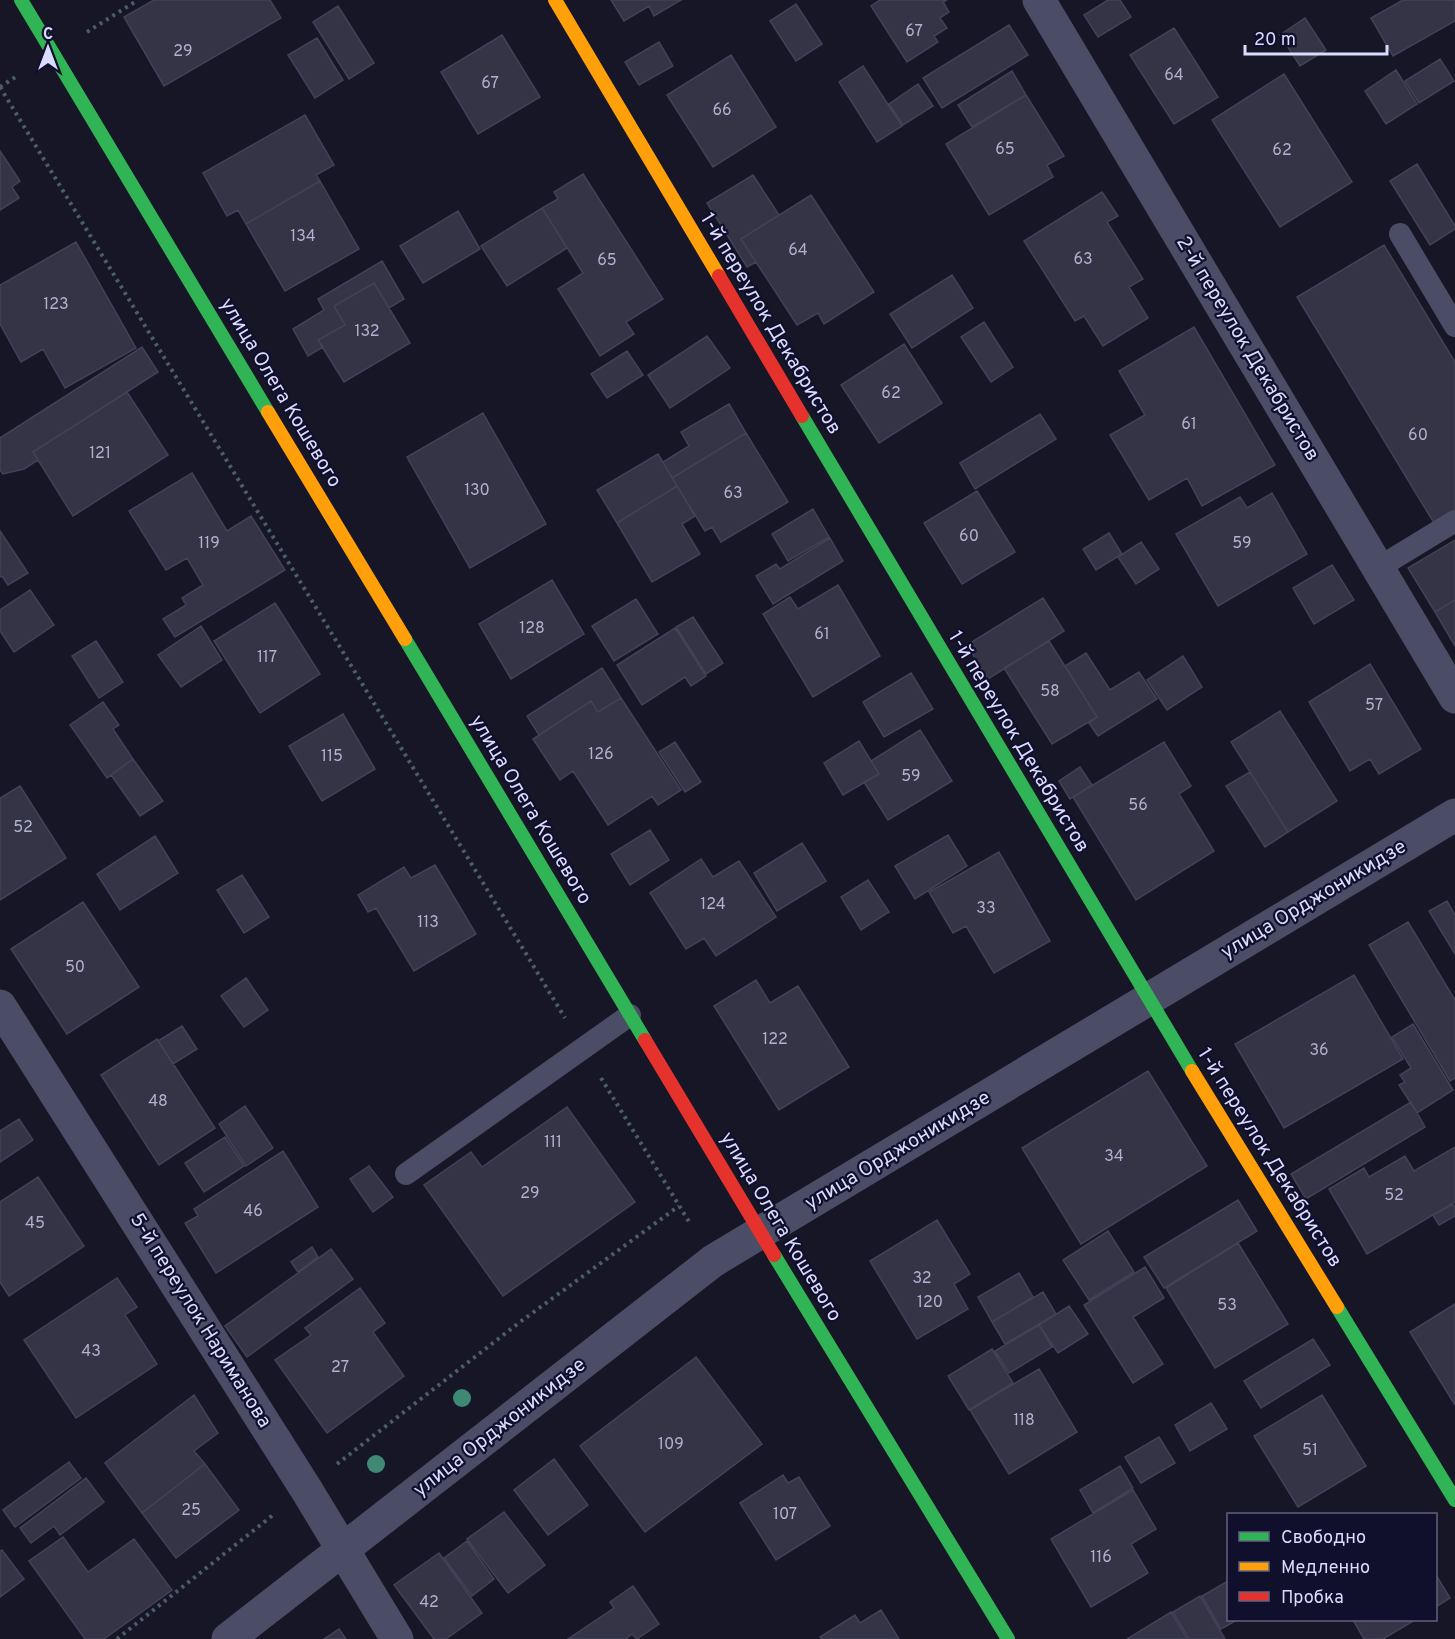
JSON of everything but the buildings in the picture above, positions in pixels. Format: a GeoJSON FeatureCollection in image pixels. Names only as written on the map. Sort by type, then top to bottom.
{"type":"FeatureCollection","features":[{"type":"Feature","properties":{"kind":"street","name":"улица Олега Кошевого"},"geometry":{"type":"LineString","coordinates":[[21,0],[761,1233],[1008,1639]]}},
{"type":"Feature","properties":{"kind":"street","name":"1-й переулок Декабристов"},"geometry":{"type":"LineString","coordinates":[[555,0],[1148,999],[1455,1500]]}},
{"type":"Feature","properties":{"kind":"street","name":"2-й переулок Декабристов"},"geometry":{"type":"LineString","coordinates":[[1039,0],[1455,697]]}},
{"type":"Feature","properties":{"kind":"street","name":"улица Орджоникидзе"},"geometry":{"type":"LineString","coordinates":[[228,1639],[714,1262],[1455,815]]}},
{"type":"Feature","properties":{"kind":"street","name":"5-й переулок Нариманова"},"geometry":{"type":"LineString","coordinates":[[0,1006],[306,1489],[397,1639]]}},
{"type":"Feature","properties":{"kind":"lane"},"geometry":{"type":"LineString","coordinates":[[1400,234],[1455,326]]}},
{"type":"Feature","properties":{"kind":"lane"},"geometry":{"type":"LineString","coordinates":[[1378,568],[1455,521]]}},
{"type":"Feature","properties":{"kind":"lane"},"geometry":{"type":"LineString","coordinates":[[406,1174],[630,1015]]}},
{"type":"Feature","properties":{"kind":"path"},"geometry":{"type":"LineString","coordinates":[[0,87],[679,1206],[520,1322],[117,1639]]}},
{"type":"Feature","properties":{"kind":"traffic: fast"},"geometry":{"type":"LineString","coordinates":[[21,0],[268,412]]}},
{"type":"Feature","properties":{"kind":"traffic: fast"},"geometry":{"type":"LineString","coordinates":[[802,416],[1192,1071]]}},
{"type":"Feature","properties":{"kind":"traffic: fast"},"geometry":{"type":"LineString","coordinates":[[405,639],[645,1040]]}},
{"type":"Feature","properties":{"kind":"traffic: fast"},"geometry":{"type":"LineString","coordinates":[[774,1255],[1008,1639]]}},
{"type":"Feature","properties":{"kind":"traffic: fast"},"geometry":{"type":"LineString","coordinates":[[1337,1307],[1455,1500]]}},
{"type":"Feature","properties":{"kind":"traffic: slow"},"geometry":{"type":"LineString","coordinates":[[555,0],[719,276]]}},
{"type":"Feature","properties":{"kind":"traffic: slow"},"geometry":{"type":"LineString","coordinates":[[268,412],[405,639]]}},
{"type":"Feature","properties":{"kind":"traffic: slow"},"geometry":{"type":"LineString","coordinates":[[1192,1071],[1337,1307]]}},
{"type":"Feature","properties":{"kind":"traffic: jam"},"geometry":{"type":"LineString","coordinates":[[719,276],[802,416]]}},
{"type":"Feature","properties":{"kind":"traffic: jam"},"geometry":{"type":"LineString","coordinates":[[645,1040],[774,1255]]}}]}
